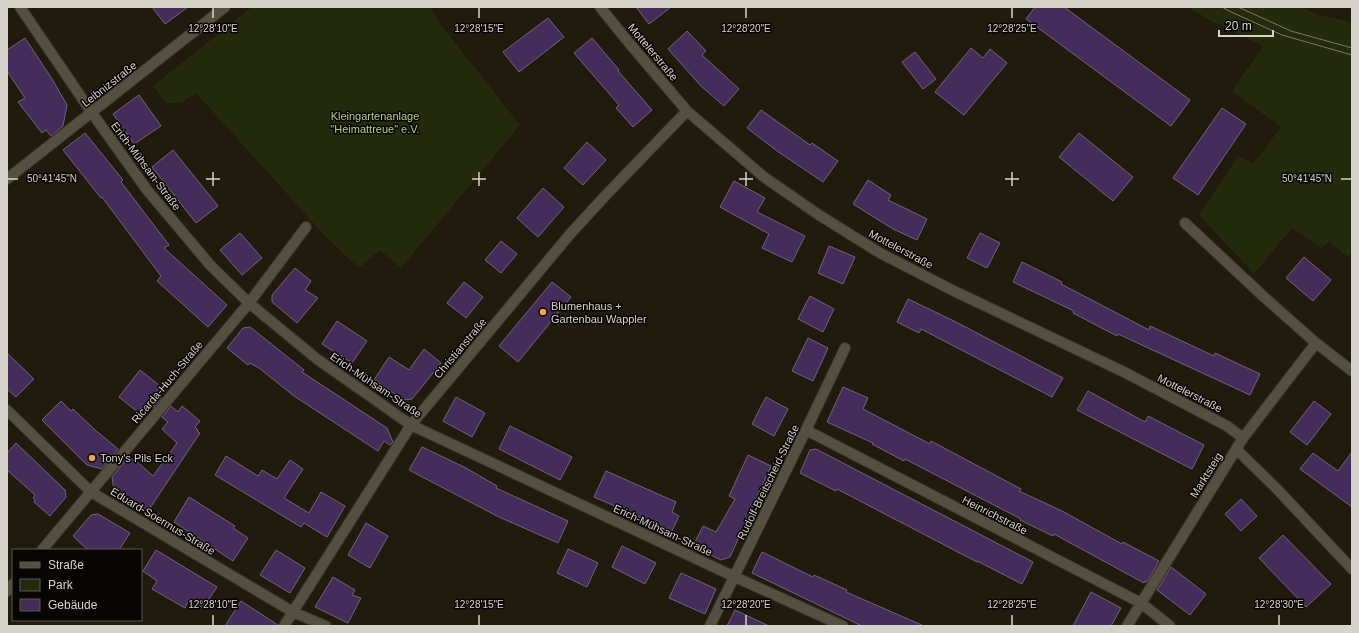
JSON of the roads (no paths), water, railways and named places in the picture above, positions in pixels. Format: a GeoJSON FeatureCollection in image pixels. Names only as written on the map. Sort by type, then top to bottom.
{"type":"FeatureCollection","features":[{"type":"Feature","properties":{"kind":"street","name":"Erich-Mühsam-Straße"},"geometry":{"type":"LineString","coordinates":[[20,7],[92,113],[147,190],[211,266],[249,303],[317,359],[411,425],[843,626]]}},
{"type":"Feature","properties":{"kind":"street","name":"Leibnizstraße"},"geometry":{"type":"LineString","coordinates":[[7,179],[225,7]]}},
{"type":"Feature","properties":{"kind":"street","name":"Mottelerstraße"},"geometry":{"type":"LineString","coordinates":[[600,7],[686,111],[764,177],[819,215],[880,253],[954,291],[1124,372],[1227,426],[1243,438]]}},
{"type":"Feature","properties":{"kind":"street","name":"Christianstraße"},"geometry":{"type":"LineString","coordinates":[[284,626],[411,425],[571,233],[686,111]]}},
{"type":"Feature","properties":{"kind":"street"},"geometry":{"type":"LineString","coordinates":[[1185,223],[1264,297],[1316,343],[1352,371]]}},
{"type":"Feature","properties":{"kind":"street","name":"Ricarda-Huch-Straße"},"geometry":{"type":"LineString","coordinates":[[43,549],[249,303],[306,227]]}},
{"type":"Feature","properties":{"kind":"street","name":"Marktsteig"},"geometry":{"type":"LineString","coordinates":[[1127,626],[1243,438],[1316,343]]}},
{"type":"Feature","properties":{"kind":"street","name":"Rudolf-Breitscheid-Straße"},"geometry":{"type":"LineString","coordinates":[[710,626],[845,348]]}},
{"type":"Feature","properties":{"kind":"street","name":"Eduard-Soermus-Straße"},"geometry":{"type":"LineString","coordinates":[[7,410],[91,492],[293,612],[326,626]]}},
{"type":"Feature","properties":{"kind":"street","name":"Heinrichstraße"},"geometry":{"type":"LineString","coordinates":[[806,430],[1141,603],[1170,626]]}},
{"type":"Feature","properties":{"kind":"street"},"geometry":{"type":"LineString","coordinates":[[1236,449],[1277,489],[1352,568]]}},
{"type":"Feature","properties":{"kind":"tram line"},"geometry":{"type":"LineString","coordinates":[[1222,7],[1282,35],[1352,55]]}},
{"type":"Feature","properties":{"kind":"tram line"},"geometry":{"type":"LineString","coordinates":[[1238,7],[1291,31],[1352,48]]}},
{"type":"Feature","properties":{"kind":"place","name":"Blumenhaus + Gartenbau Wappler"},"geometry":{"type":"Point","coordinates":[543,312]}},
{"type":"Feature","properties":{"kind":"place","name":"Tony's Pils Eck"},"geometry":{"type":"Point","coordinates":[92,458]}},
{"type":"Feature","properties":{"kind":"park label","name":"Kleingartenanlage \"Heimattreue\" e.V."},"geometry":{"type":"Point","coordinates":[375,122]}}]}
